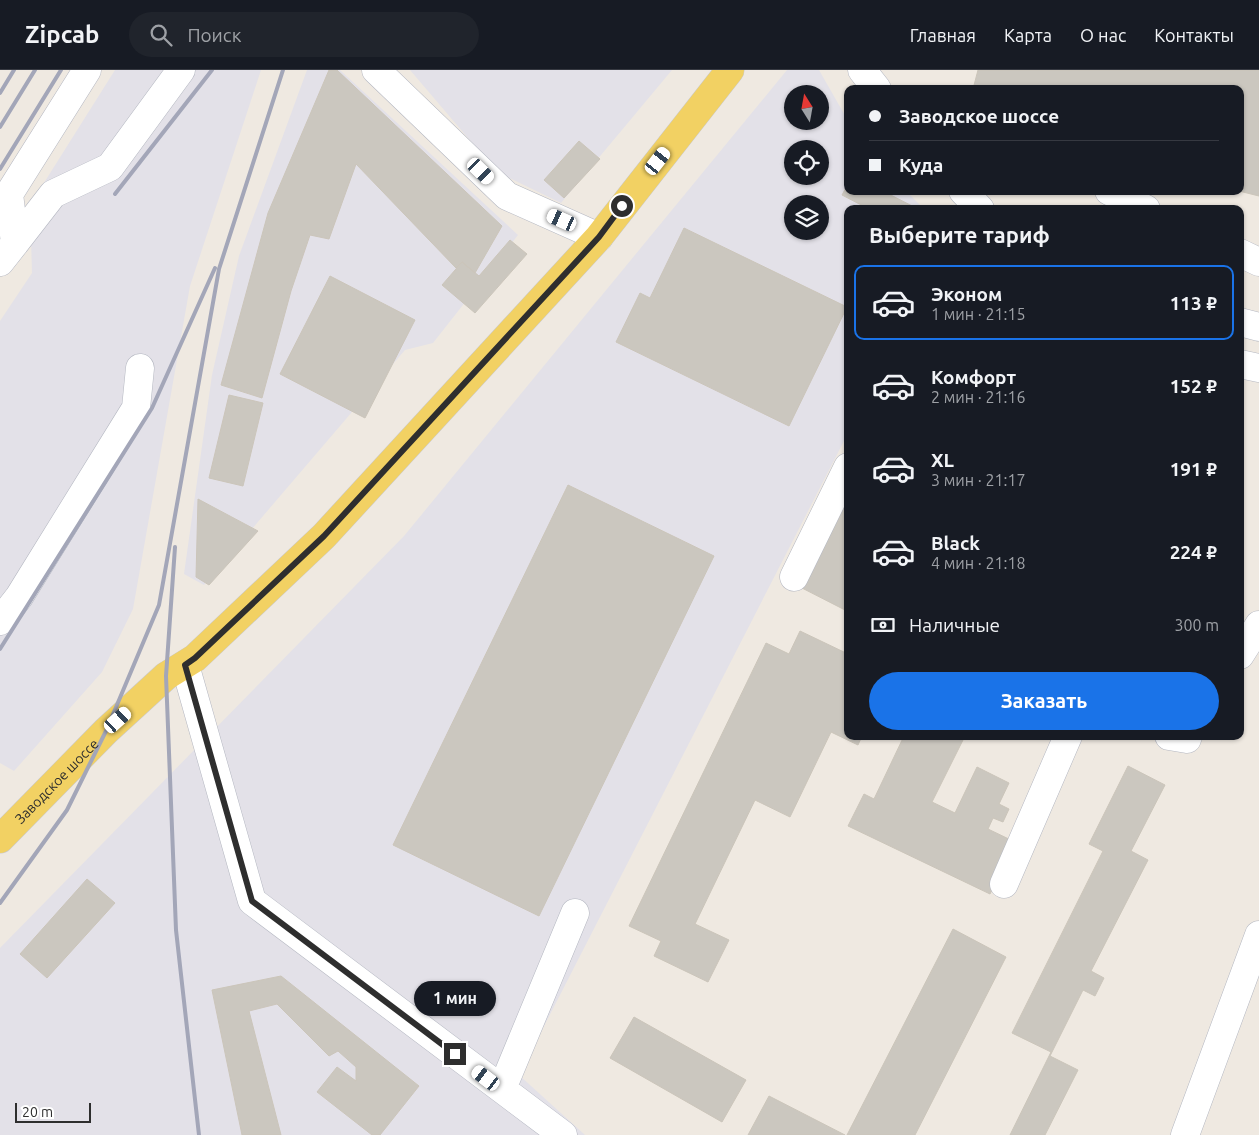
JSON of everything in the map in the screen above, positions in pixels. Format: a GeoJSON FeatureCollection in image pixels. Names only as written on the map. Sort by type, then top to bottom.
{"type":"FeatureCollection","features":[{"type":"Feature","properties":{"kind":"main road","name":"Заводское шоссе"},"geometry":{"type":"LineString","coordinates":[[0,839],[106,730],[166,676],[195,658],[324,536],[599,237],[730,70]]}},
{"type":"Feature","properties":{"kind":"lane"},"geometry":{"type":"LineString","coordinates":[[8,253],[9,194],[87,70]]}},
{"type":"Feature","properties":{"kind":"lane"},"geometry":{"type":"LineString","coordinates":[[8,253],[53,194],[110,166],[181,70]]}},
{"type":"Feature","properties":{"kind":"lane"},"geometry":{"type":"LineString","coordinates":[[376,70],[507,196],[599,237]]}},
{"type":"Feature","properties":{"kind":"lane"},"geometry":{"type":"LineString","coordinates":[[862,70],[874,85]]}},
{"type":"Feature","properties":{"kind":"lane"},"geometry":{"type":"LineString","coordinates":[[967,195],[976,205]]}},
{"type":"Feature","properties":{"kind":"lane"},"geometry":{"type":"LineString","coordinates":[[1117,195],[1138,205]]}},
{"type":"Feature","properties":{"kind":"lane"},"geometry":{"type":"LineString","coordinates":[[1244,256],[1259,262]]}},
{"type":"Feature","properties":{"kind":"lane"},"geometry":{"type":"LineString","coordinates":[[1244,323],[1259,327]]}},
{"type":"Feature","properties":{"kind":"lane"},"geometry":{"type":"LineString","coordinates":[[1244,365],[1259,368]]}},
{"type":"Feature","properties":{"kind":"lane"},"geometry":{"type":"LineString","coordinates":[[0,621],[18,597],[136,408],[140,368]]}},
{"type":"Feature","properties":{"kind":"lane"},"geometry":{"type":"LineString","coordinates":[[794,576],[844,475]]}},
{"type":"Feature","properties":{"kind":"lane"},"geometry":{"type":"LineString","coordinates":[[1244,649],[1259,625]]}},
{"type":"Feature","properties":{"kind":"lane"},"geometry":{"type":"LineString","coordinates":[[185,665],[252,901],[563,1135]]}},
{"type":"Feature","properties":{"kind":"lane"},"geometry":{"type":"LineString","coordinates":[[1004,884],[1066,740]]}},
{"type":"Feature","properties":{"kind":"lane"},"geometry":{"type":"LineString","coordinates":[[502,1089],[575,913]]}},
{"type":"Feature","properties":{"kind":"lane"},"geometry":{"type":"LineString","coordinates":[[1185,1135],[1259,935]]}},
{"type":"Feature","properties":{"kind":"shaded area"},"geometry":{"type":"Polygon","coordinates":[[[115,70],[261,70],[190,286],[133,609],[102,672],[14,771],[0,763],[0,321],[32,273],[30,205],[115,70]]]}},
{"type":"Feature","properties":{"kind":"shaded area"},"geometry":{"type":"Polygon","coordinates":[[[307,70],[340,70],[518,235],[433,343],[405,350],[204,585],[184,574],[212,375],[239,256],[307,70]]]}},
{"type":"Feature","properties":{"kind":"shaded area"},"geometry":{"type":"Polygon","coordinates":[[[410,70],[672,70],[561,203],[497,172],[410,70]]]}},
{"type":"Feature","properties":{"kind":"shaded area"},"geometry":{"type":"Polygon","coordinates":[[[787,70],[819,70],[828,85],[784,85],[784,130],[829,130],[829,88],[844,114],[844,195],[910,195],[920,205],[844,205],[844,441],[519,1075],[585,1135],[0,1135],[0,948],[404,536],[787,70]]]}},
{"type":"Feature","properties":{"kind":"building"},"geometry":{"type":"Polygon","coordinates":[[[329,70],[337,70],[502,226],[475,273],[462,262],[456,268],[356,164],[329,239],[310,235],[291,291],[262,398],[221,385],[268,213],[329,70]]]}},
{"type":"Feature","properties":{"kind":"building"},"geometry":{"type":"Polygon","coordinates":[[[978,70],[1259,70],[1259,196],[1244,192],[1244,85],[974,85],[978,70]]]}},
{"type":"Feature","properties":{"kind":"building"},"geometry":{"type":"Polygon","coordinates":[[[579,141],[600,159],[564,198],[544,180],[579,141]]]}},
{"type":"Feature","properties":{"kind":"building"},"geometry":{"type":"Polygon","coordinates":[[[844,191],[844,195],[891,195],[910,205],[861,205],[842,195],[844,191]]]}},
{"type":"Feature","properties":{"kind":"building"},"geometry":{"type":"Polygon","coordinates":[[[684,228],[844,306],[844,313],[789,426],[616,342],[640,293],[650,298],[684,228]]]}},
{"type":"Feature","properties":{"kind":"building"},"geometry":{"type":"Polygon","coordinates":[[[510,240],[527,254],[475,313],[442,285],[462,262],[479,276],[510,240]]]}},
{"type":"Feature","properties":{"kind":"building"},"geometry":{"type":"Polygon","coordinates":[[[330,276],[415,320],[365,418],[280,374],[330,276]]]}},
{"type":"Feature","properties":{"kind":"building"},"geometry":{"type":"Polygon","coordinates":[[[229,395],[263,403],[243,486],[209,478],[229,395]]]}},
{"type":"Feature","properties":{"kind":"building"},"geometry":{"type":"Polygon","coordinates":[[[568,485],[714,556],[539,916],[393,845],[568,485]]]}},
{"type":"Feature","properties":{"kind":"building"},"geometry":{"type":"Polygon","coordinates":[[[198,499],[258,531],[209,585],[196,577],[198,499]]]}},
{"type":"Feature","properties":{"kind":"building"},"geometry":{"type":"Polygon","coordinates":[[[844,507],[844,609],[802,588],[844,507]]]}},
{"type":"Feature","properties":{"kind":"building"},"geometry":{"type":"Polygon","coordinates":[[[800,631],[844,652],[844,738],[831,732],[790,817],[755,800],[695,924],[729,940],[708,982],[654,956],[661,941],[629,926],[766,643],[789,654],[800,631]]]}},
{"type":"Feature","properties":{"kind":"building"},"geometry":{"type":"Polygon","coordinates":[[[848,740],[860,740],[858,745],[848,740]]]}},
{"type":"Feature","properties":{"kind":"building"},"geometry":{"type":"Polygon","coordinates":[[[902,740],[963,740],[932,802],[955,813],[977,767],[1009,783],[999,804],[1009,809],[1003,822],[993,818],[988,829],[1015,842],[990,894],[848,826],[864,794],[874,799],[902,740]]]}},
{"type":"Feature","properties":{"kind":"building"},"geometry":{"type":"Polygon","coordinates":[[[1128,766],[1165,785],[1131,851],[1148,860],[1091,971],[1104,978],[1095,996],[1083,990],[1050,1056],[1078,1070],[1045,1135],[1010,1135],[1051,1052],[1012,1033],[1103,851],[1089,844],[1128,766]]]}},
{"type":"Feature","properties":{"kind":"building"},"geometry":{"type":"Polygon","coordinates":[[[87,879],[115,903],[47,978],[20,954],[87,879]]]}},
{"type":"Feature","properties":{"kind":"building"},"geometry":{"type":"Polygon","coordinates":[[[953,929],[1006,957],[915,1135],[847,1135],[953,929]]]}},
{"type":"Feature","properties":{"kind":"building"},"geometry":{"type":"Polygon","coordinates":[[[281,976],[419,1086],[380,1135],[372,1135],[317,1092],[337,1067],[356,1081],[356,1067],[338,1051],[329,1056],[277,1004],[249,1011],[281,1135],[242,1135],[212,990],[281,976]]]}},
{"type":"Feature","properties":{"kind":"building"},"geometry":{"type":"Polygon","coordinates":[[[634,1017],[746,1080],[722,1122],[610,1058],[634,1017]]]}},
{"type":"Feature","properties":{"kind":"building"},"geometry":{"type":"Polygon","coordinates":[[[769,1096],[845,1135],[748,1135],[769,1096]]]}},
{"type":"Feature","properties":{"kind":"railway"},"geometry":{"type":"LineString","coordinates":[[0,93],[14,70]]}},
{"type":"Feature","properties":{"kind":"railway"},"geometry":{"type":"LineString","coordinates":[[0,127],[35,70]]}},
{"type":"Feature","properties":{"kind":"railway"},"geometry":{"type":"LineString","coordinates":[[0,169],[61,70]]}},
{"type":"Feature","properties":{"kind":"railway"},"geometry":{"type":"LineString","coordinates":[[115,194],[212,70]]}},
{"type":"Feature","properties":{"kind":"railway"},"geometry":{"type":"LineString","coordinates":[[0,903],[67,810],[106,731],[159,605],[219,269],[283,70]]}},
{"type":"Feature","properties":{"kind":"railway"},"geometry":{"type":"LineString","coordinates":[[0,649],[152,408],[215,268]]}},
{"type":"Feature","properties":{"kind":"railway"},"geometry":{"type":"LineString","coordinates":[[175,547],[166,676],[176,930],[199,1135]]}},
{"type":"Feature","properties":{"kind":"route"},"geometry":{"type":"LineString","coordinates":[[455,1054],[252,901],[185,665],[195,658],[324,536],[599,237],[622,206]]}}]}
